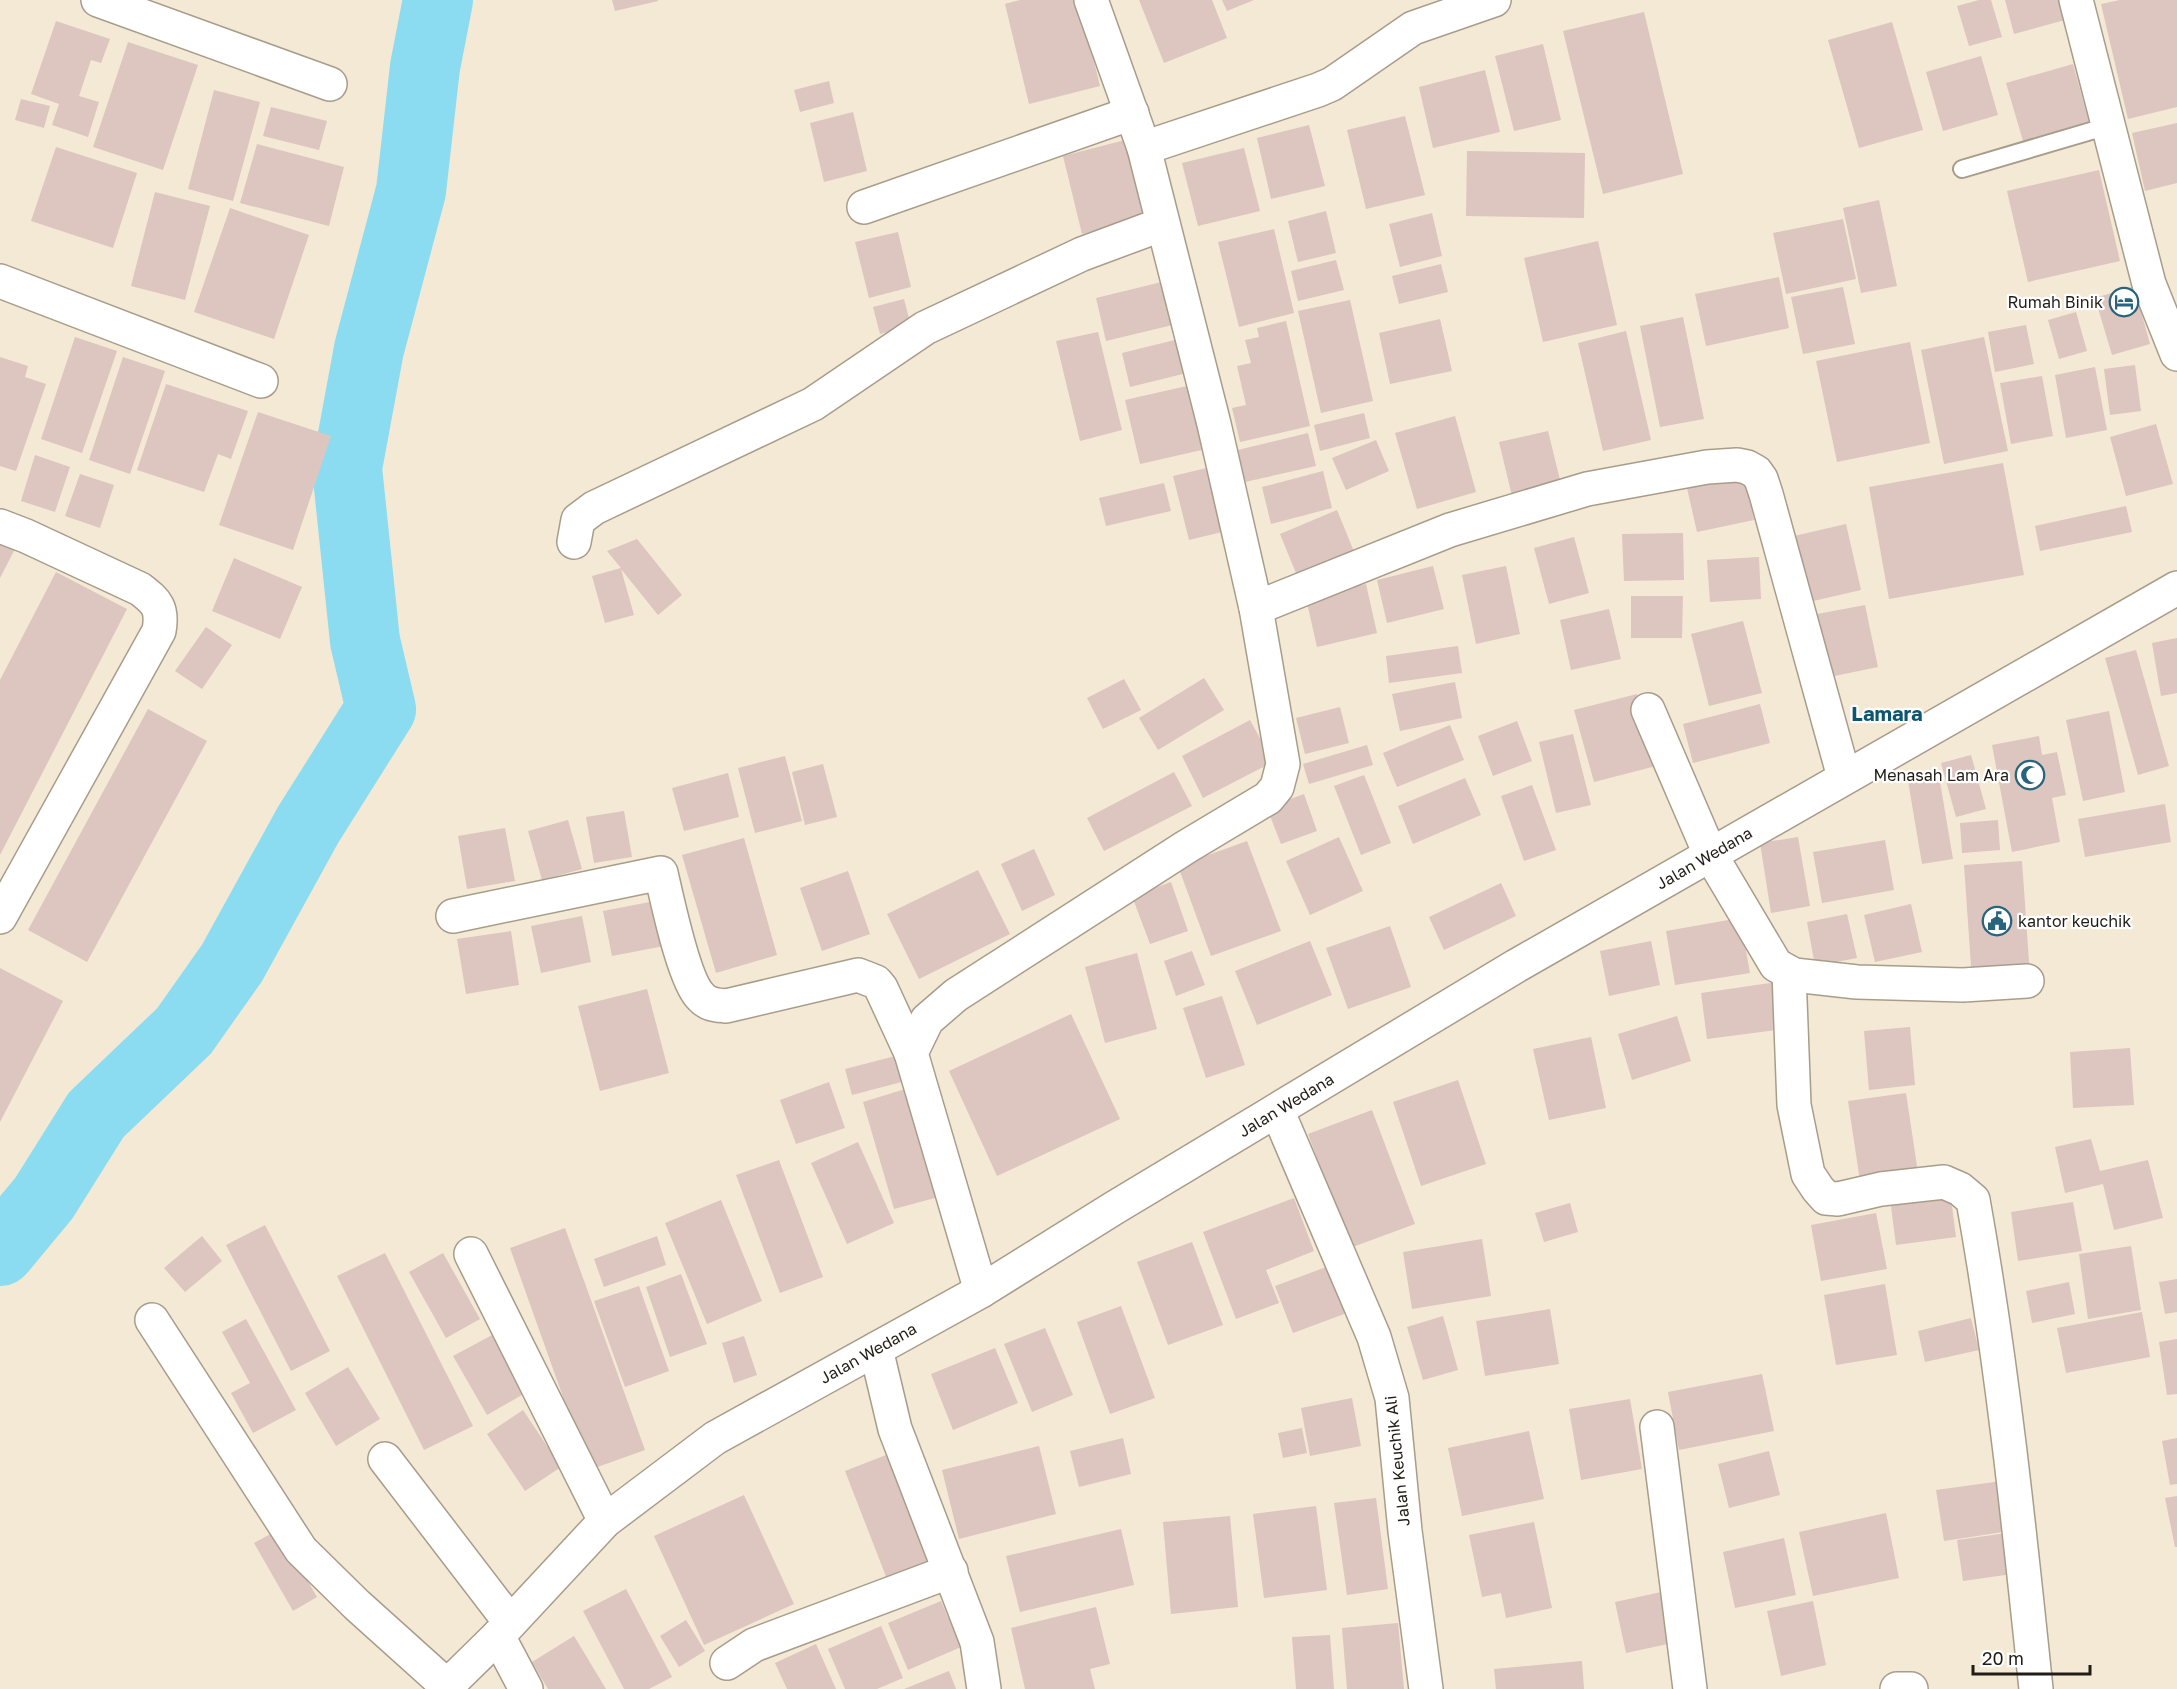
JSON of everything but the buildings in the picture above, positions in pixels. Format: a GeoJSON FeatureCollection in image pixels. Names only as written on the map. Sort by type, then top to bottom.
{"type":"FeatureCollection","features":[{"type":"Feature","properties":{"kind":"street"},"geometry":{"type":"LineString","coordinates":[[98,0],[330,84]]}},
{"type":"Feature","properties":{"kind":"street"},"geometry":{"type":"LineString","coordinates":[[911,1053],[927,1020],[956,995],[1186,847],[1268,798],[1277,787],[1282,764],[1256,608],[1214,424],[1144,148],[1091,0]]}},
{"type":"Feature","properties":{"kind":"street"},"geometry":{"type":"LineString","coordinates":[[1144,148],[1332,84],[1413,28],[1494,0]]}},
{"type":"Feature","properties":{"kind":"street"},"geometry":{"type":"LineString","coordinates":[[2076,0],[2149,284],[2177,354]]}},
{"type":"Feature","properties":{"kind":"street"},"geometry":{"type":"LineString","coordinates":[[864,207],[1132,113]]}},
{"type":"Feature","properties":{"kind":"street"},"geometry":{"type":"LineString","coordinates":[[574,542],[574,531],[578,520],[594,508],[813,404],[925,328],[1082,254],[1163,224]]}},
{"type":"Feature","properties":{"kind":"street"},"geometry":{"type":"LineString","coordinates":[[0,281],[261,381]]}},
{"type":"Feature","properties":{"kind":"street"},"geometry":{"type":"LineString","coordinates":[[1256,608],[1450,530],[1503,513],[1587,489],[1707,467],[1737,465],[1747,467],[1756,472],[1761,479],[1766,494],[1844,777]]}},
{"type":"Feature","properties":{"kind":"street"},"geometry":{"type":"LineString","coordinates":[[0,526],[140,589],[155,601],[160,622],[159,631],[0,917]]}},
{"type":"Feature","properties":{"kind":"street","name":"Jalan Wedana"},"geometry":{"type":"LineString","coordinates":[[446,1688],[605,1521],[715,1438],[981,1291],[1114,1208],[1516,966],[2177,588]]}},
{"type":"Feature","properties":{"kind":"street"},"geometry":{"type":"LineString","coordinates":[[1648,710],[1710,854],[1776,965],[1789,973],[1857,982],[1963,985],[2027,981]]}},
{"type":"Feature","properties":{"kind":"street"},"geometry":{"type":"LineString","coordinates":[[453,916],[661,873],[682,955],[696,991],[702,999],[716,1005],[726,1006],[858,975],[876,982],[881,988],[911,1053],[981,1291]]}},
{"type":"Feature","properties":{"kind":"street"},"geometry":{"type":"LineString","coordinates":[[1789,973],[1794,1105],[1808,1174],[1818,1189],[1826,1198],[1838,1199],[1881,1189],[1944,1182],[1960,1189],[1973,1200],[1987,1278],[2015,1489],[2036,1689]]}},
{"type":"Feature","properties":{"kind":"street","name":"Jalan Keuchik Ali"},"geometry":{"type":"LineString","coordinates":[[1277,1110],[1374,1336],[1392,1398],[1405,1531],[1426,1689]]}},
{"type":"Feature","properties":{"kind":"street"},"geometry":{"type":"LineString","coordinates":[[471,1254],[605,1521]]}},
{"type":"Feature","properties":{"kind":"street"},"geometry":{"type":"LineString","coordinates":[[152,1320],[301,1550],[446,1688]]}},
{"type":"Feature","properties":{"kind":"street"},"geometry":{"type":"LineString","coordinates":[[876,1349],[896,1429],[951,1570],[976,1642],[984,1689]]}},
{"type":"Feature","properties":{"kind":"street"},"geometry":{"type":"LineString","coordinates":[[1657,1427],[1690,1689]]}},
{"type":"Feature","properties":{"kind":"street"},"geometry":{"type":"LineString","coordinates":[[385,1459],[504,1629],[526,1689]]}},
{"type":"Feature","properties":{"kind":"street"},"geometry":{"type":"LineString","coordinates":[[727,1663],[754,1644],[951,1570]]}},
{"type":"Feature","properties":{"kind":"street"},"geometry":{"type":"LineString","coordinates":[[1897,1689],[1911,1689]]}},
{"type":"Feature","properties":{"kind":"lane"},"geometry":{"type":"LineString","coordinates":[[1962,169],[2108,126]]}},
{"type":"Feature","properties":{"kind":"waterway"},"geometry":{"type":"LineString","coordinates":[[0,1251],[44,1198],[96,1115],[184,1031],[232,963],[308,825],[381,709],[365,641],[347,468],[369,349],[411,191],[425,67],[438,0]]}},
{"type":"Feature","properties":{"kind":"place","name":"Rumah Binik"},"geometry":{"type":"Point","coordinates":[2124,302]}},
{"type":"Feature","properties":{"kind":"place","name":"Menasah Lam Ara"},"geometry":{"type":"Point","coordinates":[2030,775]}},
{"type":"Feature","properties":{"kind":"place","name":"kantor keuchik"},"geometry":{"type":"Point","coordinates":[1997,921]}},
{"type":"Feature","properties":{"kind":"district","name":"Lamara"},"geometry":{"type":"Point","coordinates":[1887,714]}}]}
